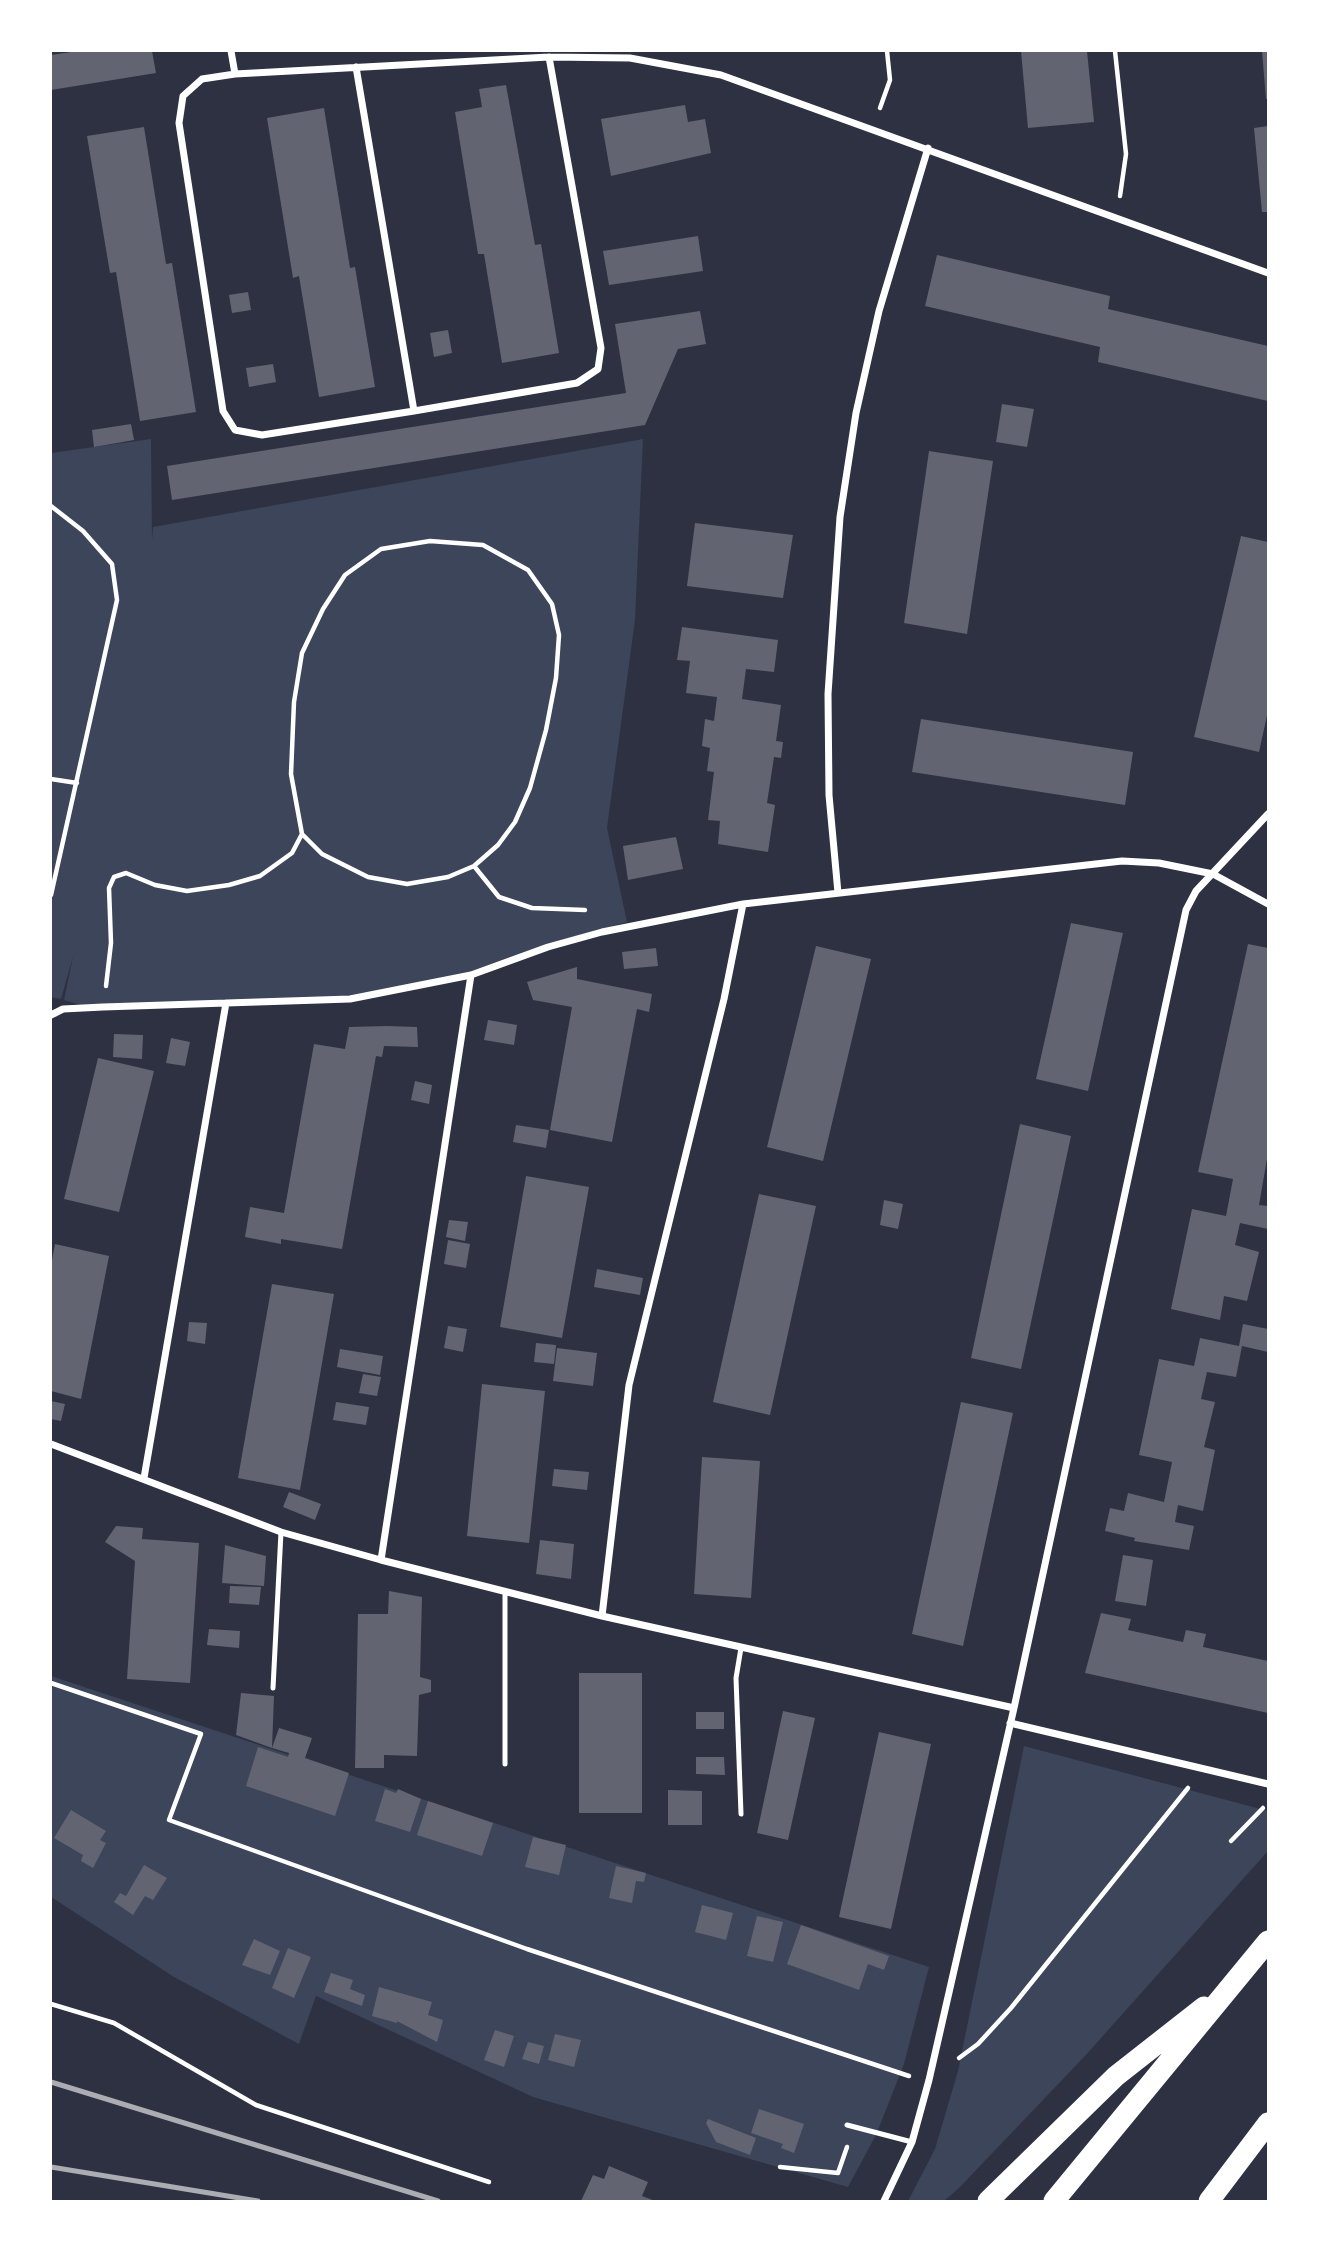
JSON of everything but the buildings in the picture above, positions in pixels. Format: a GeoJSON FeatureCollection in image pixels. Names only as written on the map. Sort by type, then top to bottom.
{"type":"FeatureCollection","features":[{"type":"Feature","properties":{"kind":"highway"},"geometry":{"type":"LineString","coordinates":[[1054,2201],[1268,1941]]}},
{"type":"Feature","properties":{"kind":"highway"},"geometry":{"type":"LineString","coordinates":[[988,2201],[1116,2076],[1236,1982]]}},
{"type":"Feature","properties":{"kind":"highway"},"geometry":{"type":"LineString","coordinates":[[1209,2201],[1268,2123]]}},
{"type":"Feature","properties":{"kind":"street"},"geometry":{"type":"LineString","coordinates":[[231,51],[235,74]]}},
{"type":"Feature","properties":{"kind":"street"},"geometry":{"type":"LineString","coordinates":[[431,51],[433,62]]}},
{"type":"Feature","properties":{"kind":"street"},"geometry":{"type":"LineString","coordinates":[[550,57],[601,348],[598,369],[577,383],[414,411],[261,435],[235,430],[223,411],[178,123],[183,96],[202,79],[235,74],[433,62],[550,57],[630,54],[721,75],[1268,273]]}},
{"type":"Feature","properties":{"kind":"street"},"geometry":{"type":"LineString","coordinates":[[356,67],[414,411]]}},
{"type":"Feature","properties":{"kind":"street"},"geometry":{"type":"LineString","coordinates":[[838,893],[829,795],[828,695],[840,517],[856,413],[879,311],[928,148]]}},
{"type":"Feature","properties":{"kind":"street"},"geometry":{"type":"LineString","coordinates":[[884,2201],[912,2142],[929,2080],[1014,1708],[1186,911],[1196,891],[1268,814]]}},
{"type":"Feature","properties":{"kind":"street"},"geometry":{"type":"LineString","coordinates":[[51,1015],[63,1009],[350,999],[471,975],[548,947],[602,932],[743,904],[1122,861],[1159,863],[1213,874],[1268,904]]}},
{"type":"Feature","properties":{"kind":"street"},"geometry":{"type":"LineString","coordinates":[[602,1616],[629,1385],[724,999],[743,904]]}},
{"type":"Feature","properties":{"kind":"street"},"geometry":{"type":"LineString","coordinates":[[381,1560],[471,975]]}},
{"type":"Feature","properties":{"kind":"street"},"geometry":{"type":"LineString","coordinates":[[144,1478],[226,1003]]}},
{"type":"Feature","properties":{"kind":"street"},"geometry":{"type":"LineString","coordinates":[[51,1444],[281,1532],[381,1560],[602,1616],[1014,1708]]}},
{"type":"Feature","properties":{"kind":"street"},"geometry":{"type":"LineString","coordinates":[[1010,1723],[1268,1784]]}},
{"type":"Feature","properties":{"kind":"lane"},"geometry":{"type":"LineString","coordinates":[[273,1688],[281,1532]]}},
{"type":"Feature","properties":{"kind":"lane"},"geometry":{"type":"LineString","coordinates":[[505,1592],[505,1764]]}},
{"type":"Feature","properties":{"kind":"lane"},"geometry":{"type":"LineString","coordinates":[[741,1648],[736,1678],[741,1814]]}},
{"type":"Feature","properties":{"kind":"lane"},"geometry":{"type":"LineString","coordinates":[[850,2126],[912,2142]]}},
{"type":"Feature","properties":{"kind":"path"},"geometry":{"type":"LineString","coordinates":[[872,130],[890,80],[887,51]]}},
{"type":"Feature","properties":{"kind":"path"},"geometry":{"type":"LineString","coordinates":[[1115,51],[1126,154],[1116,219]]}},
{"type":"Feature","properties":{"kind":"path"},"geometry":{"type":"LineString","coordinates":[[51,506],[83,531],[112,564],[117,600],[51,895]]}},
{"type":"Feature","properties":{"kind":"path"},"geometry":{"type":"LineString","coordinates":[[430,541],[483,545],[528,570],[552,604],[559,635],[556,678],[546,730],[530,788],[515,822],[498,845],[474,866],[448,877],[407,884],[368,877],[322,854],[302,834],[291,774],[294,702],[302,653],[323,609],[345,575],[381,549],[430,541]]}},
{"type":"Feature","properties":{"kind":"path"},"geometry":{"type":"LineString","coordinates":[[51,779],[77,783]]}},
{"type":"Feature","properties":{"kind":"path"},"geometry":{"type":"LineString","coordinates":[[103,1007],[111,943],[108,888],[114,877],[126,873],[155,885],[187,891],[229,885],[260,876],[292,853],[302,834]]}},
{"type":"Feature","properties":{"kind":"path"},"geometry":{"type":"LineString","coordinates":[[474,866],[499,897],[532,908],[595,911],[602,932]]}},
{"type":"Feature","properties":{"kind":"path"},"geometry":{"type":"LineString","coordinates":[[51,1683],[201,1734],[169,1819],[527,1949],[892,2072],[929,2080],[978,2045],[1011,2008],[1189,1787],[1198,1768]]}},
{"type":"Feature","properties":{"kind":"path"},"geometry":{"type":"LineString","coordinates":[[1231,1841],[1268,1802]]}},
{"type":"Feature","properties":{"kind":"path"},"geometry":{"type":"LineString","coordinates":[[51,2004],[114,2023],[256,2105],[489,2182]]}},
{"type":"Feature","properties":{"kind":"path"},"geometry":{"type":"LineString","coordinates":[[780,2167],[838,2173],[850,2126]]}},
{"type":"Feature","properties":{"kind":"shaded area"},"geometry":{"type":"Polygon","coordinates":[[[151,439],[152,540],[153,527],[643,439],[635,620],[607,828],[627,922],[547,944],[471,971],[348,998],[94,1009],[64,1000],[73,957],[61,999],[51,997],[51,453],[151,439]]]}},
{"type":"Feature","properties":{"kind":"shaded area"},"geometry":{"type":"Polygon","coordinates":[[[51,1676],[929,1967],[904,2064],[876,2135],[848,2187],[533,2097],[316,1996],[299,2044],[174,1977],[51,1897],[51,1676]]]}},
{"type":"Feature","properties":{"kind":"shaded area"},"geometry":{"type":"Polygon","coordinates":[[[1024,1746],[1268,1811],[1268,1851],[1085,2056],[959,2188],[944,2201],[908,2201],[935,2149],[958,2071],[1024,1746]]]}},
{"type":"Feature","properties":{"kind":"railway"},"geometry":{"type":"LineString","coordinates":[[51,2082],[438,2201]]}},
{"type":"Feature","properties":{"kind":"railway"},"geometry":{"type":"LineString","coordinates":[[51,2167],[258,2201]]}}]}
